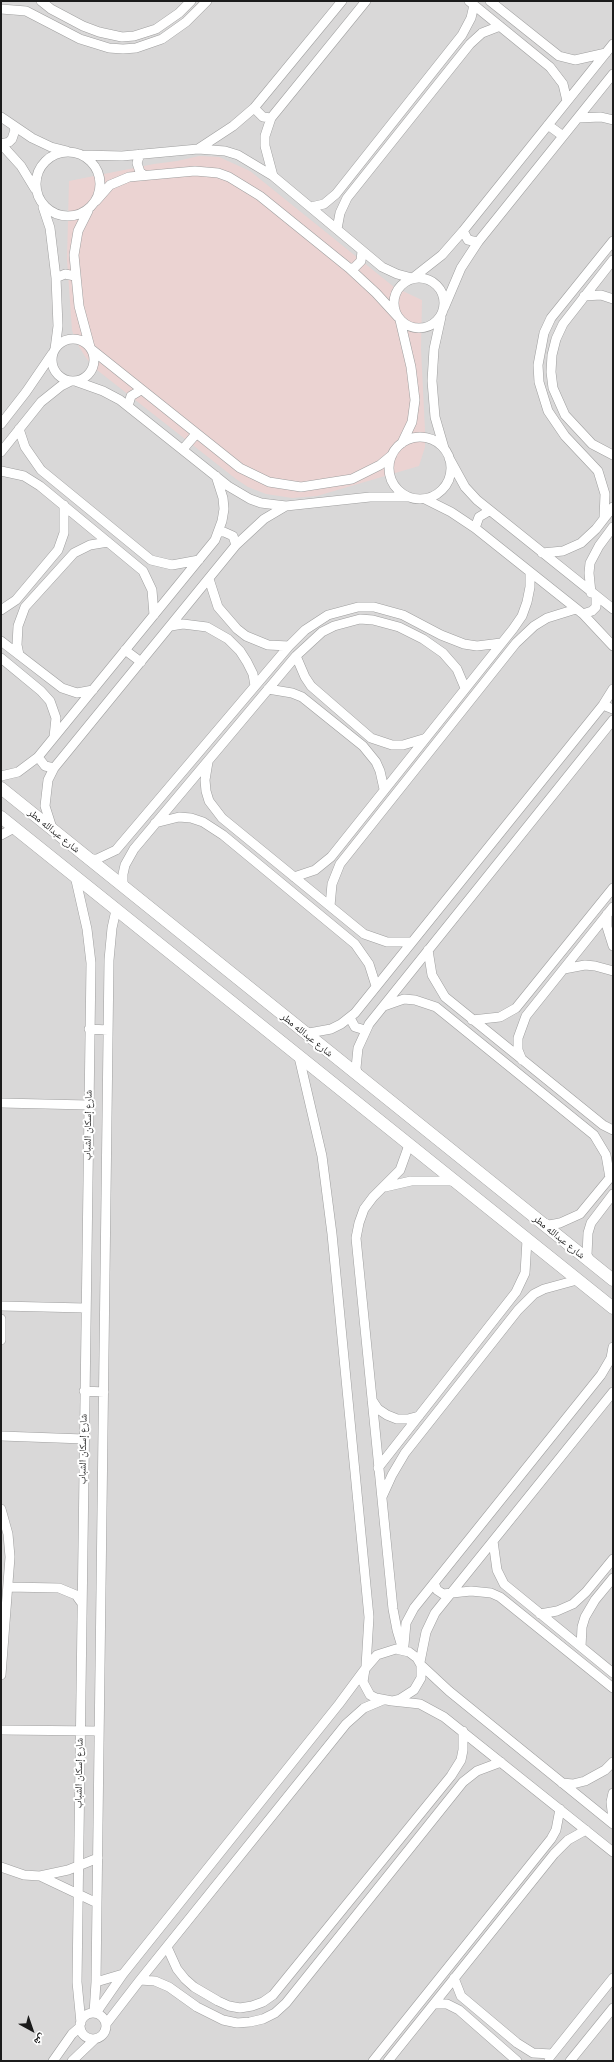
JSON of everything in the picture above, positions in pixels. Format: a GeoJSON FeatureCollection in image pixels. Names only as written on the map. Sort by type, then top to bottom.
{"type":"FeatureCollection","features":[{"type":"Feature","properties":{"kind":"street"},"geometry":{"type":"LineString","coordinates":[[36,14],[42,3],[83,26],[110,35],[134,36],[156,29],[179,13],[191,1]]}},
{"type":"Feature","properties":{"kind":"street"},"geometry":{"type":"LineString","coordinates":[[1,9],[16,9],[36,14],[80,39],[109,48],[136,48],[162,39],[186,22],[207,1]]}},
{"type":"Feature","properties":{"kind":"street"},"geometry":{"type":"LineString","coordinates":[[198,149],[233,126],[254,108],[342,1]]}},
{"type":"Feature","properties":{"kind":"street"},"geometry":{"type":"LineString","coordinates":[[273,176],[264,146],[267,126],[271,118],[366,1]]}},
{"type":"Feature","properties":{"kind":"street"},"geometry":{"type":"LineString","coordinates":[[490,1],[559,56],[575,60],[606,53]]}},
{"type":"Feature","properties":{"kind":"street"},"geometry":{"type":"LineString","coordinates":[[471,3],[550,67],[563,84],[567,102]]}},
{"type":"Feature","properties":{"kind":"street"},"geometry":{"type":"LineString","coordinates":[[311,207],[324,204],[336,194],[462,35],[471,18],[471,3]]}},
{"type":"Feature","properties":{"kind":"street"},"geometry":{"type":"LineString","coordinates":[[337,229],[340,213],[347,198],[470,44],[482,33],[500,26]]}},
{"type":"Feature","properties":{"kind":"street"},"geometry":{"type":"LineString","coordinates":[[156,29],[162,39]]}},
{"type":"Feature","properties":{"kind":"street"},"geometry":{"type":"LineString","coordinates":[[1,424],[55,350],[65,340],[79,339],[240,468],[269,482],[301,487],[334,483],[366,473],[392,455],[402,443],[410,428],[414,411],[414,383],[394,302],[395,294],[405,281],[413,278],[442,255],[463,231],[613,44]]}},
{"type":"Feature","properties":{"kind":"street"},"geometry":{"type":"LineString","coordinates":[[550,67],[556,64],[559,56]]}},
{"type":"Feature","properties":{"kind":"street"},"geometry":{"type":"LineString","coordinates":[[613,74],[478,242],[461,268],[443,312],[434,349],[432,381],[435,417],[444,449],[465,487],[489,511],[613,609]]}},
{"type":"Feature","properties":{"kind":"street"},"geometry":{"type":"LineString","coordinates":[[254,108],[263,117],[271,118]]}},
{"type":"Feature","properties":{"kind":"street"},"geometry":{"type":"LineString","coordinates":[[1,117],[41,144],[82,155],[109,156],[198,149],[218,150],[238,155],[273,176],[362,251],[389,271],[413,278],[431,280],[438,285],[442,292],[443,312],[429,326],[422,328],[406,325],[376,293],[349,268],[260,196],[230,177],[206,172],[144,175],[119,180],[106,189],[89,209],[82,221],[75,243],[75,276],[82,320],[94,361],[90,372],[86,377],[73,381],[50,394],[1,452]]}},
{"type":"Feature","properties":{"kind":"street"},"geometry":{"type":"LineString","coordinates":[[578,118],[601,117],[613,120]]}},
{"type":"Feature","properties":{"kind":"street"},"geometry":{"type":"LineString","coordinates":[[548,125],[563,136]]}},
{"type":"Feature","properties":{"kind":"street"},"geometry":{"type":"LineString","coordinates":[[14,127],[15,130],[12,139],[9,142],[1,144],[21,166],[42,204],[50,228],[56,278],[58,321],[55,350],[52,357],[55,370],[65,379],[103,391],[128,406],[239,493],[261,503],[286,506],[383,496],[425,499],[451,512],[476,528],[580,612],[613,646]]}},
{"type":"Feature","properties":{"kind":"street"},"geometry":{"type":"LineString","coordinates":[[37,194],[35,183],[43,164],[51,156],[61,152],[72,152]]}},
{"type":"Feature","properties":{"kind":"street"},"geometry":{"type":"LineString","coordinates":[[140,154],[137,163],[138,168],[144,175]]}},
{"type":"Feature","properties":{"kind":"street"},"geometry":{"type":"LineString","coordinates":[[82,155],[91,161],[99,175],[100,191],[96,201]]}},
{"type":"Feature","properties":{"kind":"street"},"geometry":{"type":"LineString","coordinates":[[42,204],[49,211],[59,216],[70,217],[89,209]]}},
{"type":"Feature","properties":{"kind":"street"},"geometry":{"type":"LineString","coordinates":[[463,231],[468,240],[478,242]]}},
{"type":"Feature","properties":{"kind":"street"},"geometry":{"type":"LineString","coordinates":[[604,518],[606,506],[602,482],[598,471],[565,436],[548,411],[539,382],[538,365],[544,333],[551,318],[613,241]]}},
{"type":"Feature","properties":{"kind":"street"},"geometry":{"type":"LineString","coordinates":[[349,268],[358,265],[361,261],[362,251]]}},
{"type":"Feature","properties":{"kind":"street"},"geometry":{"type":"LineString","coordinates":[[613,260],[563,324],[556,339],[552,355],[551,372],[553,388],[566,415],[582,435],[600,450],[613,456]]}},
{"type":"Feature","properties":{"kind":"street"},"geometry":{"type":"LineString","coordinates":[[56,278],[65,274],[75,276]]}},
{"type":"Feature","properties":{"kind":"street"},"geometry":{"type":"LineString","coordinates":[[584,296],[601,296],[613,299]]}},
{"type":"Feature","properties":{"kind":"street"},"geometry":{"type":"LineString","coordinates":[[414,383],[432,381]]}},
{"type":"Feature","properties":{"kind":"street"},"geometry":{"type":"LineString","coordinates":[[128,406],[131,396],[141,390]]}},
{"type":"Feature","properties":{"kind":"street"},"geometry":{"type":"LineString","coordinates":[[16,405],[27,408],[31,415]]}},
{"type":"Feature","properties":{"kind":"street"},"geometry":{"type":"LineString","coordinates":[[19,430],[25,447],[40,470],[151,560],[172,565],[199,560]]}},
{"type":"Feature","properties":{"kind":"street"},"geometry":{"type":"LineString","coordinates":[[183,449],[196,434]]}},
{"type":"Feature","properties":{"kind":"street"},"geometry":{"type":"LineString","coordinates":[[402,443],[420,438],[429,439],[444,449]]}},
{"type":"Feature","properties":{"kind":"street"},"geometry":{"type":"LineString","coordinates":[[590,461],[597,457],[600,450]]}},
{"type":"Feature","properties":{"kind":"street"},"geometry":{"type":"LineString","coordinates":[[392,455],[389,465],[391,480],[400,492],[409,497]]}},
{"type":"Feature","properties":{"kind":"street"},"geometry":{"type":"LineString","coordinates":[[425,499],[435,495],[443,488],[450,474],[449,458]]}},
{"type":"Feature","properties":{"kind":"street"},"geometry":{"type":"LineString","coordinates":[[32,480],[35,472],[40,470]]}},
{"type":"Feature","properties":{"kind":"street"},"geometry":{"type":"LineString","coordinates":[[1,471],[14,472],[32,480],[143,571],[152,590],[154,615]]}},
{"type":"Feature","properties":{"kind":"street"},"geometry":{"type":"LineString","coordinates":[[1,776],[18,772],[38,756],[199,560],[219,532],[224,509],[223,498],[216,476]]}},
{"type":"Feature","properties":{"kind":"street"},"geometry":{"type":"LineString","coordinates":[[334,483],[337,500]]}},
{"type":"Feature","properties":{"kind":"street"},"geometry":{"type":"LineString","coordinates":[[1,610],[16,600],[58,550],[64,533],[64,505]]}},
{"type":"Feature","properties":{"kind":"street"},"geometry":{"type":"LineString","coordinates":[[52,829],[45,806],[45,793],[54,768],[236,545],[264,519],[286,506]]}},
{"type":"Feature","properties":{"kind":"street"},"geometry":{"type":"LineString","coordinates":[[542,553],[567,549],[589,536],[613,507]]}},
{"type":"Feature","properties":{"kind":"street"},"geometry":{"type":"LineString","coordinates":[[476,528],[480,517],[489,511]]}},
{"type":"Feature","properties":{"kind":"street"},"geometry":{"type":"LineString","coordinates":[[330,906],[332,884],[340,864],[522,637],[547,618],[592,611],[596,607],[588,573],[590,563],[598,546],[613,527]]}},
{"type":"Feature","properties":{"kind":"street"},"geometry":{"type":"LineString","coordinates":[[219,532],[224,532],[233,536],[236,545]]}},
{"type":"Feature","properties":{"kind":"street"},"geometry":{"type":"LineString","coordinates":[[589,536],[592,543],[598,546]]}},
{"type":"Feature","properties":{"kind":"street"},"geometry":{"type":"LineString","coordinates":[[19,655],[17,645],[18,626],[25,607],[68,559],[86,546],[108,542]]}},
{"type":"Feature","properties":{"kind":"street"},"geometry":{"type":"LineString","coordinates":[[58,550],[65,552],[68,559]]}},
{"type":"Feature","properties":{"kind":"street"},"geometry":{"type":"LineString","coordinates":[[143,571],[151,567],[151,560]]}},
{"type":"Feature","properties":{"kind":"street"},"geometry":{"type":"LineString","coordinates":[[294,877],[315,870],[331,857],[513,629],[528,602],[530,572]]}},
{"type":"Feature","properties":{"kind":"street"},"geometry":{"type":"LineString","coordinates":[[209,579],[218,607],[237,629],[262,643],[279,647],[289,646]]}},
{"type":"Feature","properties":{"kind":"street"},"geometry":{"type":"LineString","coordinates":[[16,600],[19,606],[25,607]]}},
{"type":"Feature","properties":{"kind":"street"},"geometry":{"type":"LineString","coordinates":[[88,859],[97,859],[107,856],[124,842],[254,686],[289,646],[315,623],[343,610],[358,607],[374,607],[403,615],[458,642],[476,646],[502,643]]}},
{"type":"Feature","properties":{"kind":"street"},"geometry":{"type":"LineString","coordinates":[[126,889],[123,883],[124,874],[127,861],[134,849],[296,656],[322,632],[347,621],[373,620],[399,627],[434,647],[450,660],[462,678],[465,688]]}},
{"type":"Feature","properties":{"kind":"street"},"geometry":{"type":"LineString","coordinates":[[315,623],[322,632]]}},
{"type":"Feature","properties":{"kind":"street"},"geometry":{"type":"LineString","coordinates":[[171,626],[183,624],[207,627],[228,639],[248,662],[253,674],[254,686]]}},
{"type":"Feature","properties":{"kind":"street"},"geometry":{"type":"LineString","coordinates":[[228,639],[237,629]]}},
{"type":"Feature","properties":{"kind":"street"},"geometry":{"type":"LineString","coordinates":[[513,629],[520,630],[522,637]]}},
{"type":"Feature","properties":{"kind":"street"},"geometry":{"type":"LineString","coordinates":[[434,647],[440,642],[442,635]]}},
{"type":"Feature","properties":{"kind":"street"},"geometry":{"type":"LineString","coordinates":[[1,641],[54,684],[77,693],[93,690]]}},
{"type":"Feature","properties":{"kind":"street"},"geometry":{"type":"LineString","coordinates":[[125,650],[141,662]]}},
{"type":"Feature","properties":{"kind":"street"},"geometry":{"type":"LineString","coordinates":[[296,656],[305,677],[319,694],[371,738],[392,745],[414,743],[424,739]]}},
{"type":"Feature","properties":{"kind":"street"},"geometry":{"type":"LineString","coordinates":[[1,658],[45,694],[54,709],[56,718],[54,737]]}},
{"type":"Feature","properties":{"kind":"street"},"geometry":{"type":"LineString","coordinates":[[45,694],[52,691],[54,684]]}},
{"type":"Feature","properties":{"kind":"street"},"geometry":{"type":"LineString","coordinates":[[268,689],[292,693],[311,704],[363,746],[376,762],[383,780],[384,789]]}},
{"type":"Feature","properties":{"kind":"street"},"geometry":{"type":"LineString","coordinates":[[300,1029],[309,1033],[320,1032],[331,1029],[350,1018],[603,705],[613,689]]}},
{"type":"Feature","properties":{"kind":"street"},"geometry":{"type":"LineString","coordinates":[[311,704],[313,697],[319,694]]}},
{"type":"Feature","properties":{"kind":"street"},"geometry":{"type":"LineString","coordinates":[[241,702],[250,710]]}},
{"type":"Feature","properties":{"kind":"street"},"geometry":{"type":"LineString","coordinates":[[603,705],[613,709]]}},
{"type":"Feature","properties":{"kind":"street"},"geometry":{"type":"LineString","coordinates":[[358,1076],[356,1058],[365,1030],[613,720]]}},
{"type":"Feature","properties":{"kind":"street"},"geometry":{"type":"LineString","coordinates":[[363,746],[368,745],[371,738]]}},
{"type":"Feature","properties":{"kind":"street"},"geometry":{"type":"LineString","coordinates":[[38,756],[45,766],[54,768]]}},
{"type":"Feature","properties":{"kind":"street"},"geometry":{"type":"LineString","coordinates":[[209,760],[205,780],[209,802],[214,811],[353,926],[375,939],[400,943],[412,942]]}},
{"type":"Feature","properties":{"kind":"street","name":"شارع عبدالله مطر"},"geometry":{"type":"LineString","coordinates":[[1,788],[613,1280]]}},
{"type":"Feature","properties":{"kind":"street"},"geometry":{"type":"LineString","coordinates":[[155,823],[179,817],[191,818],[203,822],[224,835],[346,935],[363,953],[369,964],[376,986]]}},
{"type":"Feature","properties":{"kind":"street"},"geometry":{"type":"LineString","coordinates":[[1,818],[613,1308]]}},
{"type":"Feature","properties":{"kind":"street"},"geometry":{"type":"LineString","coordinates":[[224,835],[224,830],[231,826]]}},
{"type":"Feature","properties":{"kind":"street"},"geometry":{"type":"LineString","coordinates":[[1,836],[14,828]]}},
{"type":"Feature","properties":{"kind":"street"},"geometry":{"type":"LineString","coordinates":[[497,837],[511,847]]}},
{"type":"Feature","properties":{"kind":"street"},"geometry":{"type":"LineString","coordinates":[[124,842],[127,847],[134,849]]}},
{"type":"Feature","properties":{"kind":"street"},"geometry":{"type":"LineString","coordinates":[[331,857],[335,864],[340,864]]}},
{"type":"Feature","properties":{"kind":"street","name":"شارع إسكان الشباب"},"geometry":{"type":"LineString","coordinates":[[74,876],[90,946],[76,1982],[80,2025]]}},
{"type":"Feature","properties":{"kind":"street"},"geometry":{"type":"LineString","coordinates":[[472,1020],[500,1017],[516,1008],[612,890]]}},
{"type":"Feature","properties":{"kind":"street","name":"شارع إسكان الشباب"},"geometry":{"type":"LineString","coordinates":[[95,2013],[108,1030],[110,944],[116,910]]}},
{"type":"Feature","properties":{"kind":"street"},"geometry":{"type":"LineString","coordinates":[[610,910],[607,927],[613,946]]}},
{"type":"Feature","properties":{"kind":"street"},"geometry":{"type":"LineString","coordinates":[[522,1060],[518,1050],[518,1038],[526,1016],[610,910]]}},
{"type":"Feature","properties":{"kind":"street"},"geometry":{"type":"LineString","coordinates":[[346,935],[351,932],[353,926]]}},
{"type":"Feature","properties":{"kind":"street"},"geometry":{"type":"LineString","coordinates":[[162,947],[176,930]]}},
{"type":"Feature","properties":{"kind":"street"},"geometry":{"type":"LineString","coordinates":[[428,950],[432,975],[444,997],[603,1125],[613,1130]]}},
{"type":"Feature","properties":{"kind":"street"},"geometry":{"type":"LineString","coordinates":[[564,969],[585,965],[613,971]]}},
{"type":"Feature","properties":{"kind":"street"},"geometry":{"type":"LineString","coordinates":[[436,1007],[437,1000],[444,997]]}},
{"type":"Feature","properties":{"kind":"street"},"geometry":{"type":"LineString","coordinates":[[383,1006],[404,999],[426,1002],[436,1007],[594,1136],[606,1155],[611,1176],[588,1206],[575,1217],[560,1223],[549,1225],[540,1222]]}},
{"type":"Feature","properties":{"kind":"street"},"geometry":{"type":"LineString","coordinates":[[516,1008],[520,1015],[526,1016]]}},
{"type":"Feature","properties":{"kind":"street"},"geometry":{"type":"LineString","coordinates":[[350,1018],[355,1027],[365,1030]]}},
{"type":"Feature","properties":{"kind":"street"},"geometry":{"type":"LineString","coordinates":[[89,1029],[108,1030]]}},
{"type":"Feature","properties":{"kind":"street"},"geometry":{"type":"LineString","coordinates":[[299,1057],[322,1156],[332,1234],[370,1617],[363,1682],[370,1694],[388,1700],[420,1704],[444,1717],[613,1852]]}},
{"type":"Feature","properties":{"kind":"street"},"geometry":{"type":"LineString","coordinates":[[1,1103],[88,1105]]}},
{"type":"Feature","properties":{"kind":"street"},"geometry":{"type":"LineString","coordinates":[[594,1136],[601,1131],[603,1125]]}},
{"type":"Feature","properties":{"kind":"street"},"geometry":{"type":"LineString","coordinates":[[404,1650],[395,1619],[371,1400],[356,1238],[359,1223],[364,1210],[373,1197],[400,1170],[409,1145]]}},
{"type":"Feature","properties":{"kind":"street"},"geometry":{"type":"LineString","coordinates":[[384,1187],[411,1181],[454,1181]]}},
{"type":"Feature","properties":{"kind":"street"},"geometry":{"type":"LineString","coordinates":[[488,1208],[502,1192]]}},
{"type":"Feature","properties":{"kind":"street"},"geometry":{"type":"LineString","coordinates":[[592,1263],[587,1254],[586,1244],[591,1223],[613,1194]]}},
{"type":"Feature","properties":{"kind":"street"},"geometry":{"type":"LineString","coordinates":[[588,1206],[591,1211],[597,1214]]}},
{"type":"Feature","properties":{"kind":"street"},"geometry":{"type":"LineString","coordinates":[[378,1468],[516,1292],[525,1273],[527,1240]]}},
{"type":"Feature","properties":{"kind":"street"},"geometry":{"type":"LineString","coordinates":[[382,1498],[398,1464],[414,1441],[526,1302],[544,1289],[577,1280]]}},
{"type":"Feature","properties":{"kind":"street"},"geometry":{"type":"LineString","coordinates":[[516,1292],[522,1292],[525,1295],[526,1302]]}},
{"type":"Feature","properties":{"kind":"street"},"geometry":{"type":"LineString","coordinates":[[1,1306],[85,1308]]}},
{"type":"Feature","properties":{"kind":"street"},"geometry":{"type":"LineString","coordinates":[[1,1319],[1,1340]]}},
{"type":"Feature","properties":{"kind":"street"},"geometry":{"type":"LineString","coordinates":[[404,1650],[404,1633],[406,1624],[414,1608],[609,1369],[613,1347]]}},
{"type":"Feature","properties":{"kind":"street"},"geometry":{"type":"LineString","coordinates":[[84,1391],[104,1392]]}},
{"type":"Feature","properties":{"kind":"street"},"geometry":{"type":"LineString","coordinates":[[72,2061],[82,2057],[95,2039],[102,2036],[106,2024],[140,1980],[346,1724],[364,1708],[408,1695],[418,1685],[421,1678],[420,1664],[423,1642],[430,1622],[450,1594],[613,1392]]}},
{"type":"Feature","properties":{"kind":"street"},"geometry":{"type":"LineString","coordinates":[[371,1400],[378,1409],[397,1419],[408,1419],[419,1416]]}},
{"type":"Feature","properties":{"kind":"street"},"geometry":{"type":"LineString","coordinates":[[404,1434],[408,1440],[414,1441]]}},
{"type":"Feature","properties":{"kind":"street"},"geometry":{"type":"LineString","coordinates":[[1,1436],[84,1439]]}},
{"type":"Feature","properties":{"kind":"street"},"geometry":{"type":"LineString","coordinates":[[1,1509],[10,1545],[1,1674]]}},
{"type":"Feature","properties":{"kind":"street"},"geometry":{"type":"LineString","coordinates":[[493,1542],[500,1577],[515,1594],[613,1673]]}},
{"type":"Feature","properties":{"kind":"street"},"geometry":{"type":"LineString","coordinates":[[540,1614],[566,1608],[580,1598],[613,1559]]}},
{"type":"Feature","properties":{"kind":"street"},"geometry":{"type":"LineString","coordinates":[[581,1647],[582,1627],[585,1617],[595,1600],[613,1578]]}},
{"type":"Feature","properties":{"kind":"street"},"geometry":{"type":"LineString","coordinates":[[434,1583],[440,1592],[450,1594],[471,1590],[481,1591],[500,1597],[613,1688]]}},
{"type":"Feature","properties":{"kind":"street"},"geometry":{"type":"LineString","coordinates":[[8,1587],[59,1588],[76,1595],[81,1602]]}},
{"type":"Feature","properties":{"kind":"street"},"geometry":{"type":"LineString","coordinates":[[586,1592],[590,1599],[595,1600]]}},
{"type":"Feature","properties":{"kind":"street"},"geometry":{"type":"LineString","coordinates":[[508,1603],[511,1596],[515,1594]]}},
{"type":"Feature","properties":{"kind":"street"},"geometry":{"type":"LineString","coordinates":[[52,2061],[80,2025],[85,2016],[95,2013],[123,1974],[339,1704],[365,1667],[383,1652],[404,1650],[414,1655],[420,1664],[448,1691],[613,1824]]}},
{"type":"Feature","properties":{"kind":"street"},"geometry":{"type":"LineString","coordinates":[[1,1730],[99,1731]]}},
{"type":"Feature","properties":{"kind":"street"},"geometry":{"type":"LineString","coordinates":[[167,1947],[177,1969],[185,1979],[194,1987],[229,2006],[240,2008],[263,2002],[273,1995],[456,1768],[463,1750],[463,1731]]}},
{"type":"Feature","properties":{"kind":"street"},"geometry":{"type":"LineString","coordinates":[[140,1980],[155,1981],[169,1987],[197,2007],[224,2020],[236,2023],[263,2019],[275,2013],[290,1999],[463,1782],[481,1769],[501,1762]]}},
{"type":"Feature","properties":{"kind":"street"},"geometry":{"type":"LineString","coordinates":[[562,1783],[585,1781],[600,1773],[613,1762]]}},
{"type":"Feature","properties":{"kind":"street"},"geometry":{"type":"LineString","coordinates":[[613,1793],[611,1808],[613,1820]]}},
{"type":"Feature","properties":{"kind":"street"},"geometry":{"type":"LineString","coordinates":[[373,2061],[551,1839],[556,1830],[560,1809]]}},
{"type":"Feature","properties":{"kind":"street"},"geometry":{"type":"LineString","coordinates":[[388,2061],[554,1854],[568,1840],[586,1830]]}},
{"type":"Feature","properties":{"kind":"street"},"geometry":{"type":"LineString","coordinates":[[1,1867],[24,1875],[40,1876],[78,1866],[98,1858]]}},
{"type":"Feature","properties":{"kind":"street"},"geometry":{"type":"LineString","coordinates":[[40,1876],[78,1893],[97,1904]]}},
{"type":"Feature","properties":{"kind":"street"},"geometry":{"type":"LineString","coordinates":[[96,1982],[123,1974]]}},
{"type":"Feature","properties":{"kind":"street"},"geometry":{"type":"LineString","coordinates":[[454,1978],[461,1996],[517,2043],[533,2053],[549,2058],[613,1978]]}},
{"type":"Feature","properties":{"kind":"street"},"geometry":{"type":"LineString","coordinates":[[434,2004],[447,2004],[459,2010],[509,2052],[517,2061]]}},
{"type":"Feature","properties":{"kind":"street"},"geometry":{"type":"LineString","coordinates":[[570,2061],[613,2008]]}},
{"type":"Feature","properties":{"kind":"street"},"geometry":{"type":"LineString","coordinates":[[95,2013],[103,2017],[106,2024]]}},
{"type":"Feature","properties":{"kind":"street"},"geometry":{"type":"LineString","coordinates":[[80,2025],[84,2034],[95,2039]]}},
{"type":"Feature","properties":{"kind":"shaded area"},"geometry":{"type":"Polygon","coordinates":[[[1,1],[613,1],[613,2061],[1,2061],[1,1]]]}},
{"type":"Feature","properties":{"kind":"shaded area"},"geometry":{"type":"Polygon","coordinates":[[[199,156],[219,157],[250,171],[394,287],[422,300],[421,349],[425,447],[419,466],[317,496],[292,498],[266,494],[248,487],[236,479],[97,370],[86,358],[75,340],[72,330],[67,259],[69,181],[199,156]]]}}]}
